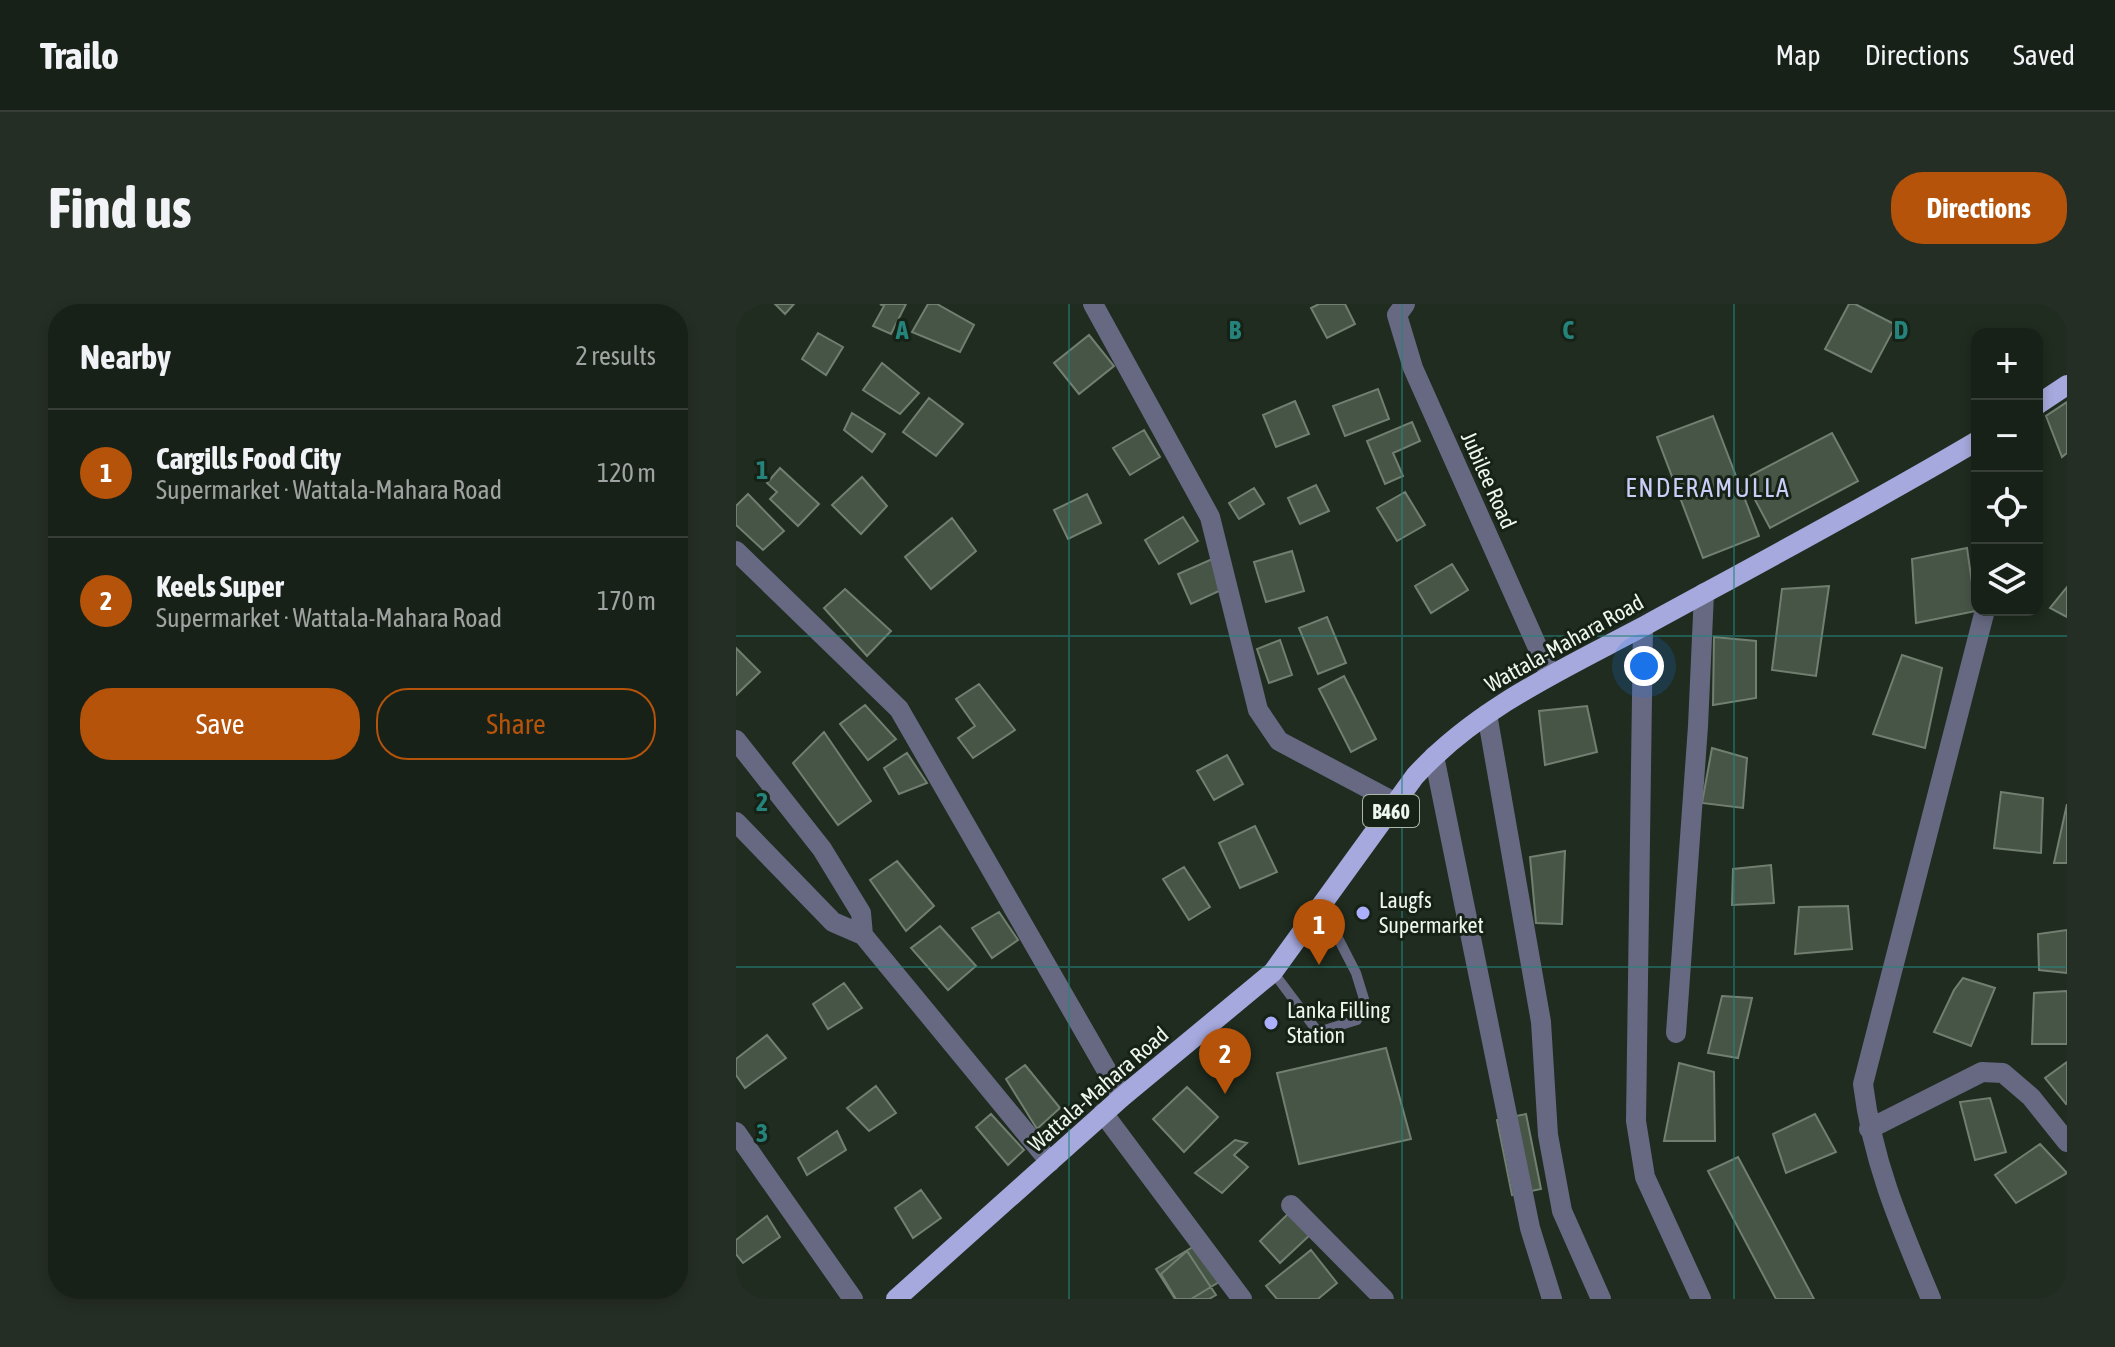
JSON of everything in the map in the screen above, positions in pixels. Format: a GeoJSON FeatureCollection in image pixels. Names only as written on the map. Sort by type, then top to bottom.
{"type":"FeatureCollection","features":[{"type":"Feature","properties":{"kind":"main road"},"geometry":{"type":"LineString","coordinates":[[2043,401],[2067,385]]}},
{"type":"Feature","properties":{"kind":"main road","name":"Wattala-Mahara Road"},"geometry":{"type":"LineString","coordinates":[[896,1299],[1103,1113],[1273,972],[1415,776],[1434,756],[1487,714],[1550,675],[1849,517],[1971,445]]}},
{"type":"Feature","properties":{"kind":"street"},"geometry":{"type":"LineString","coordinates":[[1093,304],[1210,517],[1258,710],[1279,741],[1396,803]]}},
{"type":"Feature","properties":{"kind":"street","name":"Jubilee Road"},"geometry":{"type":"LineString","coordinates":[[1405,304],[1397,315],[1413,368],[1550,675]]}},
{"type":"Feature","properties":{"kind":"street"},"geometry":{"type":"LineString","coordinates":[[736,551],[899,709],[1122,1097]]}},
{"type":"Feature","properties":{"kind":"street"},"geometry":{"type":"LineString","coordinates":[[1676,1033],[1698,726],[1704,593]]}},
{"type":"Feature","properties":{"kind":"street"},"geometry":{"type":"LineString","coordinates":[[1931,1299],[1888,1195],[1869,1129],[1863,1084],[1983,616]]}},
{"type":"Feature","properties":{"kind":"street"},"geometry":{"type":"LineString","coordinates":[[1643,627],[1636,1121],[1645,1177],[1701,1299]]}},
{"type":"Feature","properties":{"kind":"street"},"geometry":{"type":"LineString","coordinates":[[1487,714],[1541,1022],[1548,1135],[1562,1211],[1601,1299]]}},
{"type":"Feature","properties":{"kind":"street"},"geometry":{"type":"LineString","coordinates":[[736,740],[822,849],[861,913],[863,935]]}},
{"type":"Feature","properties":{"kind":"street"},"geometry":{"type":"LineString","coordinates":[[1434,756],[1530,1228],[1552,1299]]}},
{"type":"Feature","properties":{"kind":"street"},"geometry":{"type":"LineString","coordinates":[[736,822],[833,922],[863,935],[1050,1162]]}},
{"type":"Feature","properties":{"kind":"street"},"geometry":{"type":"LineString","coordinates":[[1869,1129],[1982,1072],[2003,1073],[2031,1097],[2067,1142]]}},
{"type":"Feature","properties":{"kind":"street"},"geometry":{"type":"LineString","coordinates":[[1103,1113],[1242,1299]]}},
{"type":"Feature","properties":{"kind":"street"},"geometry":{"type":"LineString","coordinates":[[736,1132],[853,1299]]}},
{"type":"Feature","properties":{"kind":"street"},"geometry":{"type":"LineString","coordinates":[[1291,1205],[1384,1299]]}},
{"type":"Feature","properties":{"kind":"lane"},"geometry":{"type":"LineString","coordinates":[[1273,972],[1318,1032],[1357,1020],[1364,999],[1356,973],[1321,905]]}},
{"type":"Feature","properties":{"kind":"building"},"geometry":{"type":"Polygon","coordinates":[[[775,304],[794,304],[785,314],[775,304]]]}},
{"type":"Feature","properties":{"kind":"building"},"geometry":{"type":"Polygon","coordinates":[[[880,304],[906,304],[891,334],[873,326],[884,306],[880,304]]]}},
{"type":"Feature","properties":{"kind":"building"},"geometry":{"type":"Polygon","coordinates":[[[928,304],[937,304],[974,325],[960,352],[912,332],[928,304]]]}},
{"type":"Feature","properties":{"kind":"building"},"geometry":{"type":"Polygon","coordinates":[[[1319,304],[1345,304],[1355,324],[1327,338],[1311,308],[1319,304]]]}},
{"type":"Feature","properties":{"kind":"building"},"geometry":{"type":"Polygon","coordinates":[[[1849,304],[1855,304],[1896,325],[1871,372],[1825,349],[1849,304]]]}},
{"type":"Feature","properties":{"kind":"building"},"geometry":{"type":"Polygon","coordinates":[[[818,333],[843,347],[826,375],[802,359],[818,333]]]}},
{"type":"Feature","properties":{"kind":"building"},"geometry":{"type":"Polygon","coordinates":[[[1089,335],[1114,366],[1079,394],[1054,363],[1089,335]]]}},
{"type":"Feature","properties":{"kind":"building"},"geometry":{"type":"Polygon","coordinates":[[[882,363],[919,393],[900,414],[863,390],[882,363]]]}},
{"type":"Feature","properties":{"kind":"building"},"geometry":{"type":"Polygon","coordinates":[[[1378,389],[1389,419],[1345,436],[1333,406],[1378,389]]]}},
{"type":"Feature","properties":{"kind":"building"},"geometry":{"type":"Polygon","coordinates":[[[929,398],[963,424],[936,456],[903,432],[929,398]]]}},
{"type":"Feature","properties":{"kind":"building"},"geometry":{"type":"Polygon","coordinates":[[[1295,401],[1309,434],[1276,447],[1263,415],[1295,401]]]}},
{"type":"Feature","properties":{"kind":"building"},"geometry":{"type":"Polygon","coordinates":[[[2067,402],[2067,453],[2062,457],[2046,416],[2067,402]]]}},
{"type":"Feature","properties":{"kind":"building"},"geometry":{"type":"Polygon","coordinates":[[[852,413],[885,434],[872,452],[844,430],[852,413]]]}},
{"type":"Feature","properties":{"kind":"building"},"geometry":{"type":"Polygon","coordinates":[[[1713,416],[1759,536],[1703,558],[1657,437],[1713,416]]]}},
{"type":"Feature","properties":{"kind":"building"},"geometry":{"type":"Polygon","coordinates":[[[1412,422],[1420,441],[1393,453],[1403,476],[1385,484],[1367,441],[1412,422]]]}},
{"type":"Feature","properties":{"kind":"building"},"geometry":{"type":"Polygon","coordinates":[[[1144,430],[1160,457],[1130,475],[1113,448],[1144,430]]]}},
{"type":"Feature","properties":{"kind":"building"},"geometry":{"type":"Polygon","coordinates":[[[1832,433],[1858,481],[1770,528],[1744,479],[1832,433]]]}},
{"type":"Feature","properties":{"kind":"building"},"geometry":{"type":"Polygon","coordinates":[[[780,468],[819,504],[798,526],[770,499],[777,492],[767,483],[780,468]]]}},
{"type":"Feature","properties":{"kind":"building"},"geometry":{"type":"Polygon","coordinates":[[[862,477],[887,506],[861,534],[832,505],[862,477]]]}},
{"type":"Feature","properties":{"kind":"building"},"geometry":{"type":"Polygon","coordinates":[[[1316,485],[1329,511],[1300,524],[1288,498],[1316,485]]]}},
{"type":"Feature","properties":{"kind":"building"},"geometry":{"type":"Polygon","coordinates":[[[1254,488],[1264,504],[1239,519],[1229,503],[1254,488]]]}},
{"type":"Feature","properties":{"kind":"building"},"geometry":{"type":"Polygon","coordinates":[[[1405,492],[1425,525],[1397,541],[1377,508],[1405,492]]]}},
{"type":"Feature","properties":{"kind":"building"},"geometry":{"type":"Polygon","coordinates":[[[748,494],[784,531],[763,550],[736,525],[736,506],[748,494]]]}},
{"type":"Feature","properties":{"kind":"building"},"geometry":{"type":"Polygon","coordinates":[[[1087,494],[1101,523],[1068,539],[1054,510],[1087,494]]]}},
{"type":"Feature","properties":{"kind":"building"},"geometry":{"type":"Polygon","coordinates":[[[1183,517],[1198,541],[1159,564],[1145,540],[1183,517]]]}},
{"type":"Feature","properties":{"kind":"building"},"geometry":{"type":"Polygon","coordinates":[[[952,518],[976,551],[931,589],[905,557],[952,518]]]}},
{"type":"Feature","properties":{"kind":"building"},"geometry":{"type":"Polygon","coordinates":[[[1967,548],[1971,612],[1916,623],[1912,559],[1967,548]]]}},
{"type":"Feature","properties":{"kind":"building"},"geometry":{"type":"Polygon","coordinates":[[[1292,551],[1304,591],[1266,602],[1254,562],[1292,551]]]}},
{"type":"Feature","properties":{"kind":"building"},"geometry":{"type":"Polygon","coordinates":[[[1219,556],[1232,585],[1191,604],[1178,574],[1219,556]]]}},
{"type":"Feature","properties":{"kind":"building"},"geometry":{"type":"Polygon","coordinates":[[[1452,564],[1468,590],[1431,613],[1415,586],[1452,564]]]}},
{"type":"Feature","properties":{"kind":"building"},"geometry":{"type":"Polygon","coordinates":[[[1829,586],[1816,676],[1772,670],[1782,589],[1829,586]]]}},
{"type":"Feature","properties":{"kind":"building"},"geometry":{"type":"Polygon","coordinates":[[[2067,587],[2067,617],[2050,608],[2067,587]]]}},
{"type":"Feature","properties":{"kind":"building"},"geometry":{"type":"Polygon","coordinates":[[[845,589],[891,631],[867,656],[824,608],[845,589]]]}},
{"type":"Feature","properties":{"kind":"building"},"geometry":{"type":"Polygon","coordinates":[[[1327,617],[1346,663],[1318,674],[1299,628],[1327,617]]]}},
{"type":"Feature","properties":{"kind":"building"},"geometry":{"type":"Polygon","coordinates":[[[1714,637],[1756,641],[1756,698],[1713,705],[1714,637]]]}},
{"type":"Feature","properties":{"kind":"building"},"geometry":{"type":"Polygon","coordinates":[[[1280,640],[1292,675],[1269,683],[1257,649],[1280,640]]]}},
{"type":"Feature","properties":{"kind":"building"},"geometry":{"type":"Polygon","coordinates":[[[736,648],[760,672],[736,695],[736,648]]]}},
{"type":"Feature","properties":{"kind":"building"},"geometry":{"type":"Polygon","coordinates":[[[1902,655],[1942,668],[1925,748],[1873,734],[1902,655]]]}},
{"type":"Feature","properties":{"kind":"building"},"geometry":{"type":"Polygon","coordinates":[[[1344,676],[1376,739],[1351,752],[1319,689],[1344,676]]]}},
{"type":"Feature","properties":{"kind":"building"},"geometry":{"type":"Polygon","coordinates":[[[979,684],[1015,730],[973,758],[958,738],[975,726],[956,699],[979,684]]]}},
{"type":"Feature","properties":{"kind":"building"},"geometry":{"type":"Polygon","coordinates":[[[865,705],[896,739],[868,760],[840,724],[865,705]]]}},
{"type":"Feature","properties":{"kind":"building"},"geometry":{"type":"Polygon","coordinates":[[[1587,706],[1597,752],[1545,765],[1539,711],[1587,706]]]}},
{"type":"Feature","properties":{"kind":"building"},"geometry":{"type":"Polygon","coordinates":[[[824,732],[871,801],[838,825],[793,763],[824,732]]]}},
{"type":"Feature","properties":{"kind":"building"},"geometry":{"type":"Polygon","coordinates":[[[1712,748],[1747,758],[1743,808],[1702,803],[1712,748]]]}},
{"type":"Feature","properties":{"kind":"building"},"geometry":{"type":"Polygon","coordinates":[[[907,753],[927,783],[899,794],[884,768],[907,753]]]}},
{"type":"Feature","properties":{"kind":"building"},"geometry":{"type":"Polygon","coordinates":[[[1227,755],[1243,784],[1214,800],[1197,771],[1227,755]]]}},
{"type":"Feature","properties":{"kind":"building"},"geometry":{"type":"Polygon","coordinates":[[[2001,792],[2043,798],[2041,853],[1994,848],[2001,792]]]}},
{"type":"Feature","properties":{"kind":"building"},"geometry":{"type":"Polygon","coordinates":[[[2067,804],[2067,863],[2054,863],[2067,804]]]}},
{"type":"Feature","properties":{"kind":"building"},"geometry":{"type":"Polygon","coordinates":[[[1255,826],[1277,872],[1240,888],[1219,843],[1255,826]]]}},
{"type":"Feature","properties":{"kind":"building"},"geometry":{"type":"Polygon","coordinates":[[[1565,851],[1562,924],[1536,923],[1530,857],[1565,851]]]}},
{"type":"Feature","properties":{"kind":"building"},"geometry":{"type":"Polygon","coordinates":[[[897,861],[934,906],[906,931],[870,880],[897,861]]]}},
{"type":"Feature","properties":{"kind":"building"},"geometry":{"type":"Polygon","coordinates":[[[1771,865],[1774,903],[1732,905],[1733,869],[1771,865]]]}},
{"type":"Feature","properties":{"kind":"building"},"geometry":{"type":"Polygon","coordinates":[[[1184,867],[1210,907],[1189,920],[1163,879],[1184,867]]]}},
{"type":"Feature","properties":{"kind":"building"},"geometry":{"type":"Polygon","coordinates":[[[1848,906],[1852,949],[1795,954],[1799,907],[1848,906]]]}},
{"type":"Feature","properties":{"kind":"building"},"geometry":{"type":"Polygon","coordinates":[[[999,912],[1018,940],[992,958],[972,928],[999,912]]]}},
{"type":"Feature","properties":{"kind":"building"},"geometry":{"type":"Polygon","coordinates":[[[940,926],[976,966],[948,990],[911,948],[940,926]]]}},
{"type":"Feature","properties":{"kind":"building"},"geometry":{"type":"Polygon","coordinates":[[[2067,930],[2067,973],[2039,970],[2038,934],[2067,930]]]}},
{"type":"Feature","properties":{"kind":"building"},"geometry":{"type":"Polygon","coordinates":[[[1963,978],[1995,988],[1971,1046],[1934,1032],[1963,978]]]}},
{"type":"Feature","properties":{"kind":"building"},"geometry":{"type":"Polygon","coordinates":[[[844,983],[862,1008],[828,1029],[813,1004],[844,983]]]}},
{"type":"Feature","properties":{"kind":"building"},"geometry":{"type":"Polygon","coordinates":[[[2067,991],[2067,1044],[2032,1044],[2034,993],[2067,991]]]}},
{"type":"Feature","properties":{"kind":"building"},"geometry":{"type":"Polygon","coordinates":[[[1722,996],[1752,998],[1738,1058],[1708,1053],[1722,996]]]}},
{"type":"Feature","properties":{"kind":"building"},"geometry":{"type":"Polygon","coordinates":[[[767,1035],[786,1058],[745,1088],[736,1075],[736,1059],[767,1035]]]}},
{"type":"Feature","properties":{"kind":"building"},"geometry":{"type":"Polygon","coordinates":[[[1386,1048],[1411,1139],[1299,1164],[1277,1073],[1386,1048]]]}},
{"type":"Feature","properties":{"kind":"building"},"geometry":{"type":"Polygon","coordinates":[[[2067,1062],[2067,1103],[2066,1104],[2045,1078],[2067,1062]]]}},
{"type":"Feature","properties":{"kind":"building"},"geometry":{"type":"Polygon","coordinates":[[[1679,1063],[1714,1072],[1715,1141],[1664,1141],[1679,1063]]]}},
{"type":"Feature","properties":{"kind":"building"},"geometry":{"type":"Polygon","coordinates":[[[1025,1065],[1060,1108],[1037,1129],[1006,1079],[1025,1065]]]}},
{"type":"Feature","properties":{"kind":"building"},"geometry":{"type":"Polygon","coordinates":[[[876,1086],[896,1113],[869,1131],[847,1108],[876,1086]]]}},
{"type":"Feature","properties":{"kind":"building"},"geometry":{"type":"Polygon","coordinates":[[[1187,1087],[1218,1117],[1184,1152],[1153,1119],[1187,1087]]]}},
{"type":"Feature","properties":{"kind":"building"},"geometry":{"type":"Polygon","coordinates":[[[1990,1098],[2006,1152],[1975,1160],[1960,1102],[1990,1098]]]}},
{"type":"Feature","properties":{"kind":"building"},"geometry":{"type":"Polygon","coordinates":[[[991,1114],[1024,1150],[1008,1165],[976,1127],[991,1114]]]}},
{"type":"Feature","properties":{"kind":"building"},"geometry":{"type":"Polygon","coordinates":[[[1526,1114],[1541,1189],[1512,1195],[1497,1120],[1526,1114]]]}},
{"type":"Feature","properties":{"kind":"building"},"geometry":{"type":"Polygon","coordinates":[[[1815,1114],[1836,1152],[1786,1173],[1773,1134],[1815,1114]]]}},
{"type":"Feature","properties":{"kind":"building"},"geometry":{"type":"Polygon","coordinates":[[[837,1131],[846,1150],[807,1175],[798,1158],[837,1131]]]}},
{"type":"Feature","properties":{"kind":"building"},"geometry":{"type":"Polygon","coordinates":[[[1235,1140],[1247,1143],[1234,1155],[1248,1167],[1222,1193],[1195,1173],[1235,1140]]]}},
{"type":"Feature","properties":{"kind":"building"},"geometry":{"type":"Polygon","coordinates":[[[2040,1144],[2067,1173],[2016,1203],[1995,1175],[2040,1144]]]}},
{"type":"Feature","properties":{"kind":"building"},"geometry":{"type":"Polygon","coordinates":[[[1738,1157],[1814,1299],[1776,1299],[1708,1171],[1738,1157]]]}},
{"type":"Feature","properties":{"kind":"building"},"geometry":{"type":"Polygon","coordinates":[[[921,1190],[941,1218],[913,1238],[895,1208],[921,1190]]]}},
{"type":"Feature","properties":{"kind":"building"},"geometry":{"type":"Polygon","coordinates":[[[1290,1212],[1311,1234],[1280,1263],[1260,1241],[1290,1212]]]}},
{"type":"Feature","properties":{"kind":"building"},"geometry":{"type":"Polygon","coordinates":[[[767,1216],[780,1237],[743,1263],[736,1254],[736,1240],[767,1216]]]}},
{"type":"Feature","properties":{"kind":"building"},"geometry":{"type":"Polygon","coordinates":[[[1201,1242],[1224,1279],[1191,1299],[1175,1299],[1156,1269],[1201,1242]]]}},
{"type":"Feature","properties":{"kind":"building"},"geometry":{"type":"Polygon","coordinates":[[[1311,1250],[1337,1283],[1318,1299],[1277,1299],[1266,1286],[1311,1250]]]}},
{"type":"Feature","properties":{"kind":"building"},"geometry":{"type":"Polygon","coordinates":[[[1187,1251],[1216,1295],[1209,1299],[1176,1299],[1161,1274],[1187,1251]]]}},
{"type":"Feature","properties":{"kind":"place","name":"Laugfs Supermarket"},"geometry":{"type":"Point","coordinates":[1363,913]}},
{"type":"Feature","properties":{"kind":"place","name":"Cargills Food City"},"geometry":{"type":"Point","coordinates":[1319,965]}},
{"type":"Feature","properties":{"kind":"place","name":"Lanka Filling Station"},"geometry":{"type":"Point","coordinates":[1271,1023]}},
{"type":"Feature","properties":{"kind":"place","name":"Keels Super"},"geometry":{"type":"Point","coordinates":[1225,1094]}},
{"type":"Feature","properties":{"kind":"district","name":"ENDERAMULLA"},"geometry":{"type":"Point","coordinates":[1708,488]}}]}
